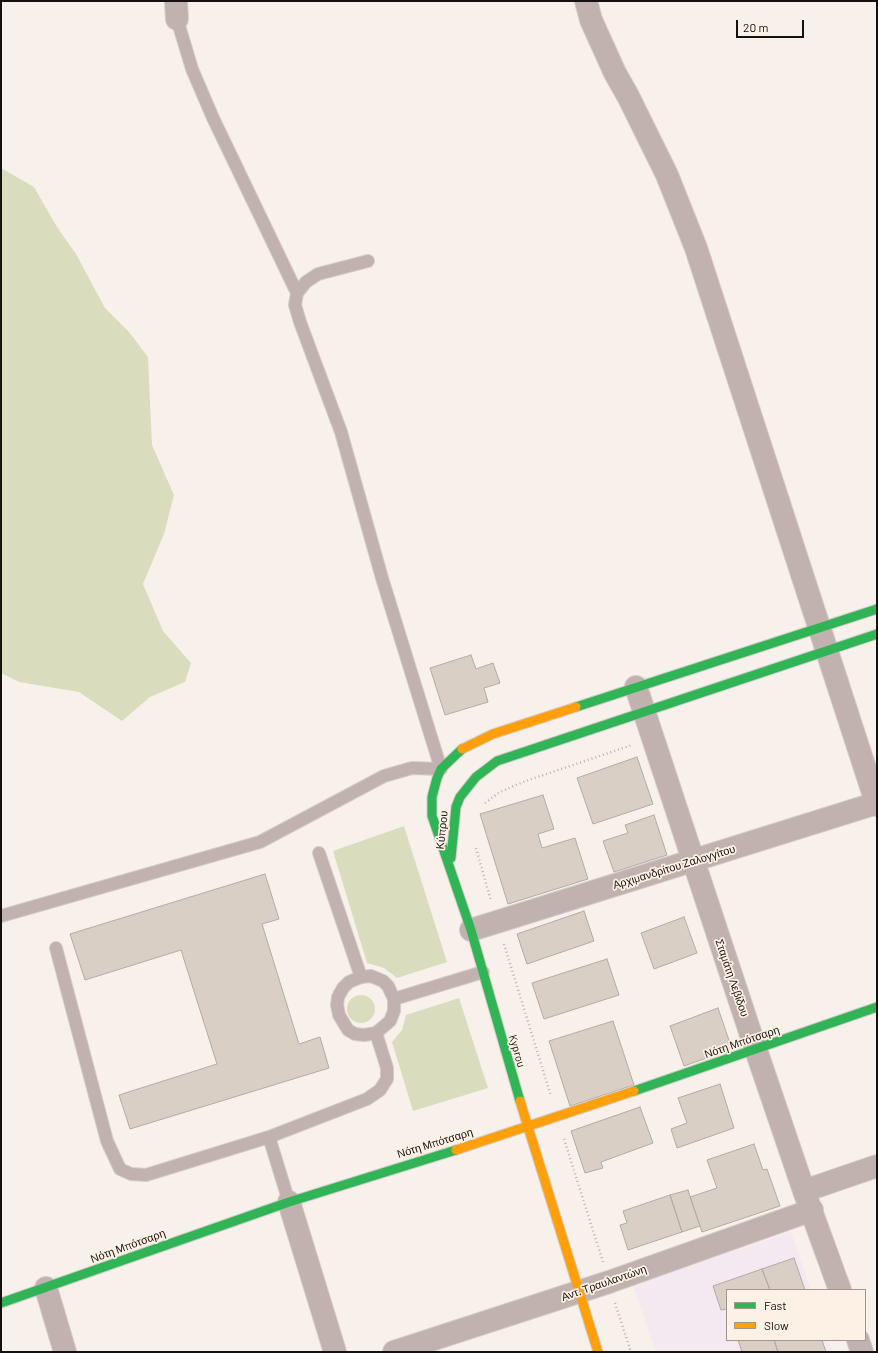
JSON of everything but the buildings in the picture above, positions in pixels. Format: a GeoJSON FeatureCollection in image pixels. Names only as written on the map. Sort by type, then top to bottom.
{"type":"FeatureCollection","features":[{"type":"Feature","properties":{"kind":"main road","name":"Kyprou"},"geometry":{"type":"LineString","coordinates":[[598,1352],[527,1127],[471,930],[432,816],[431,808],[434,788],[441,769],[467,745],[493,734],[877,609]]}},
{"type":"Feature","properties":{"kind":"main road","name":"Κύπρου"},"geometry":{"type":"LineString","coordinates":[[450,868],[456,807],[464,790],[476,777],[490,766],[511,756],[877,634]]}},
{"type":"Feature","properties":{"kind":"main road","name":"Νότη Μπότσαρη"},"geometry":{"type":"LineString","coordinates":[[1,1303],[289,1202],[527,1127],[756,1050],[877,1007]]}},
{"type":"Feature","properties":{"kind":"street"},"geometry":{"type":"LineString","coordinates":[[586,1],[591,20],[615,73],[667,175],[696,248],[877,804]]}},
{"type":"Feature","properties":{"kind":"street","name":"Σταμάτη Λεβίδου"},"geometry":{"type":"LineString","coordinates":[[636,688],[756,1050],[840,1289]]}},
{"type":"Feature","properties":{"kind":"street","name":"Αρχιμανδρίτου Ζαλογγίτου"},"geometry":{"type":"LineString","coordinates":[[471,930],[877,804]]}},
{"type":"Feature","properties":{"kind":"street","name":"Αντ. Τραυλαντώνη"},"geometry":{"type":"LineString","coordinates":[[394,1352],[578,1292],[808,1200],[877,1166]]}},
{"type":"Feature","properties":{"kind":"street"},"geometry":{"type":"LineString","coordinates":[[289,1202],[335,1352]]}},
{"type":"Feature","properties":{"kind":"street"},"geometry":{"type":"LineString","coordinates":[[46,1288],[65,1352]]}},
{"type":"Feature","properties":{"kind":"street"},"geometry":{"type":"LineString","coordinates":[[858,1341],[862,1352]]}},
{"type":"Feature","properties":{"kind":"lane"},"geometry":{"type":"LineString","coordinates":[[177,10],[192,69],[210,111],[297,293]]}},
{"type":"Feature","properties":{"kind":"lane"},"geometry":{"type":"LineString","coordinates":[[1,916],[260,842],[384,776],[412,768],[441,769],[382,578],[341,432],[295,305],[297,293],[306,282],[318,274],[368,261]]}},
{"type":"Feature","properties":{"kind":"lane"},"geometry":{"type":"LineString","coordinates":[[319,853],[361,977]]}},
{"type":"Feature","properties":{"kind":"lane"},"geometry":{"type":"LineString","coordinates":[[56,948],[107,1141],[120,1168],[131,1174],[146,1175],[269,1137],[350,1107],[367,1099],[380,1090],[387,1078],[387,1068],[376,1033]]}},
{"type":"Feature","properties":{"kind":"lane"},"geometry":{"type":"LineString","coordinates":[[394,999],[483,972]]}},
{"type":"Feature","properties":{"kind":"lane"},"geometry":{"type":"LineString","coordinates":[[371,976],[383,981],[388,986],[394,999],[394,1011],[390,1021],[376,1033],[364,1035],[355,1034],[348,1030],[339,1015],[337,1005],[338,997],[343,988],[349,982],[361,977],[371,976]]}},
{"type":"Feature","properties":{"kind":"lane"},"geometry":{"type":"LineString","coordinates":[[269,1137],[289,1202]]}},
{"type":"Feature","properties":{"kind":"path"},"geometry":{"type":"LineString","coordinates":[[484,805],[500,792],[523,782],[652,738]]}},
{"type":"Feature","properties":{"kind":"path"},"geometry":{"type":"LineString","coordinates":[[473,840],[498,922]]}},
{"type":"Feature","properties":{"kind":"shaded area"},"geometry":{"type":"Polygon","coordinates":[[[791,1232],[811,1289],[726,1289],[726,1341],[828,1341],[833,1352],[656,1352],[633,1285],[791,1232]]]}},
{"type":"Feature","properties":{"kind":"green space"},"geometry":{"type":"Polygon","coordinates":[[[1,168],[34,187],[57,227],[76,254],[105,308],[129,332],[148,357],[152,445],[174,495],[164,534],[143,584],[163,631],[191,663],[185,682],[150,697],[122,721],[79,692],[19,682],[1,673],[1,168]]]}},
{"type":"Feature","properties":{"kind":"green space"},"geometry":{"type":"Polygon","coordinates":[[[404,826],[447,962],[397,978],[384,968],[367,963],[333,851],[404,826]]]}},
{"type":"Feature","properties":{"kind":"green space"},"geometry":{"type":"Polygon","coordinates":[[[361,995],[371,999],[375,1009],[371,1019],[361,1023],[351,1019],[347,1009],[351,999],[361,995]]]}},
{"type":"Feature","properties":{"kind":"green space"},"geometry":{"type":"Polygon","coordinates":[[[459,998],[488,1088],[413,1111],[392,1042],[402,1030],[406,1015],[459,998]]]}},
{"type":"Feature","properties":{"kind":"traffic: fast"},"geometry":{"type":"LineString","coordinates":[[576,707],[877,609]]}},
{"type":"Feature","properties":{"kind":"traffic: fast"},"geometry":{"type":"LineString","coordinates":[[451,858],[456,807],[460,797],[476,777],[497,761],[877,634]]}},
{"type":"Feature","properties":{"kind":"traffic: fast"},"geometry":{"type":"LineString","coordinates":[[462,749],[441,769],[432,797],[432,816],[471,930],[520,1101]]}},
{"type":"Feature","properties":{"kind":"traffic: fast"},"geometry":{"type":"LineString","coordinates":[[634,1091],[877,1007]]}},
{"type":"Feature","properties":{"kind":"traffic: fast"},"geometry":{"type":"LineString","coordinates":[[1,1303],[289,1202],[456,1150]]}},
{"type":"Feature","properties":{"kind":"traffic: slow"},"geometry":{"type":"LineString","coordinates":[[462,749],[493,734],[576,707]]}},
{"type":"Feature","properties":{"kind":"traffic: slow"},"geometry":{"type":"LineString","coordinates":[[456,1150],[634,1091]]}},
{"type":"Feature","properties":{"kind":"traffic: slow"},"geometry":{"type":"LineString","coordinates":[[520,1101],[598,1352]]}}]}
